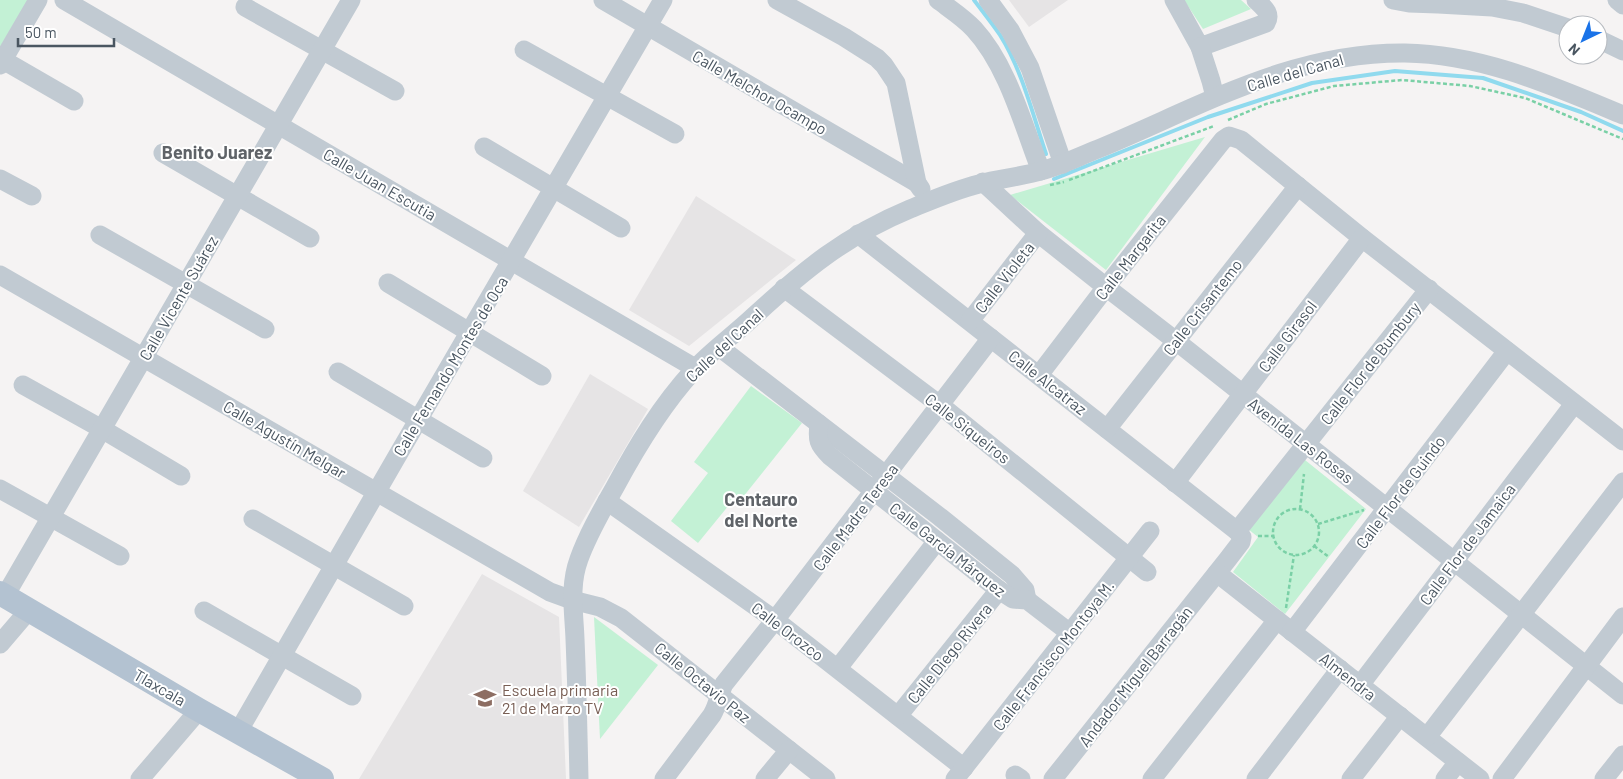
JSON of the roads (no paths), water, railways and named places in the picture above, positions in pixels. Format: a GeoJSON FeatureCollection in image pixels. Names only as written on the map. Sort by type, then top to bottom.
{"type":"FeatureCollection","features":[{"type":"Feature","properties":{"kind":"main road","name":"Tlaxcala"},"geometry":{"type":"LineString","coordinates":[[2,595],[322,779]]}},
{"type":"Feature","properties":{"kind":"street"},"geometry":{"type":"LineString","coordinates":[[38,0],[1,63],[74,101]]}},
{"type":"Feature","properties":{"kind":"street","name":"Calle Juan Escutia"},"geometry":{"type":"LineString","coordinates":[[64,0],[696,368]]}},
{"type":"Feature","properties":{"kind":"street","name":"Calle Vicente Suárez"},"geometry":{"type":"LineString","coordinates":[[2,595],[51,517],[351,0]]}},
{"type":"Feature","properties":{"kind":"street","name":"Calle Melchor Ocampo"},"geometry":{"type":"LineString","coordinates":[[602,0],[917,183]]}},
{"type":"Feature","properties":{"kind":"street","name":"Calle Fernando Montes de Oca"},"geometry":{"type":"LineString","coordinates":[[238,732],[418,418],[512,261],[663,0]]}},
{"type":"Feature","properties":{"kind":"street"},"geometry":{"type":"LineString","coordinates":[[778,0],[859,46],[877,58],[890,72],[896,83],[917,183],[929,202]]}},
{"type":"Feature","properties":{"kind":"street"},"geometry":{"type":"LineString","coordinates":[[938,0],[973,28],[998,64],[1012,93],[1033,173]]}},
{"type":"Feature","properties":{"kind":"street"},"geometry":{"type":"LineString","coordinates":[[988,0],[1010,30],[1030,68],[1063,164]]}},
{"type":"Feature","properties":{"kind":"street"},"geometry":{"type":"LineString","coordinates":[[1174,0],[1200,47],[1215,96]]}},
{"type":"Feature","properties":{"kind":"street"},"geometry":{"type":"LineString","coordinates":[[1200,47],[1266,23],[1268,20],[1267,13],[1256,0]]}},
{"type":"Feature","properties":{"kind":"street"},"geometry":{"type":"LineString","coordinates":[[1393,0],[1409,4],[1437,2],[1492,7],[1517,7],[1558,24]]}},
{"type":"Feature","properties":{"kind":"street"},"geometry":{"type":"LineString","coordinates":[[1617,0],[1623,5]]}},
{"type":"Feature","properties":{"kind":"street"},"geometry":{"type":"LineString","coordinates":[[245,7],[395,91]]}},
{"type":"Feature","properties":{"kind":"street"},"geometry":{"type":"LineString","coordinates":[[1608,44],[1623,51]]}},
{"type":"Feature","properties":{"kind":"street"},"geometry":{"type":"LineString","coordinates":[[524,50],[674,134]]}},
{"type":"Feature","properties":{"kind":"street","name":"Calle del Canal"},"geometry":{"type":"LineString","coordinates":[[579,779],[575,634],[572,600],[573,576],[578,560],[607,501],[641,440],[696,368],[784,288],[818,261],[858,234],[880,222],[961,189],[983,182],[1033,173],[1063,164],[1112,144],[1215,96],[1254,82],[1320,62],[1366,54],[1409,53],[1480,63],[1516,72],[1623,115]]}},
{"type":"Feature","properties":{"kind":"street","name":"Calle Margarita"},"geometry":{"type":"LineString","coordinates":[[1038,375],[1223,140],[1229,136],[1241,140],[1298,186]]}},
{"type":"Feature","properties":{"kind":"street"},"geometry":{"type":"LineString","coordinates":[[484,147],[620,228]]}},
{"type":"Feature","properties":{"kind":"street"},"geometry":{"type":"LineString","coordinates":[[162,153],[310,238]]}},
{"type":"Feature","properties":{"kind":"street"},"geometry":{"type":"LineString","coordinates":[[0,179],[32,196]]}},
{"type":"Feature","properties":{"kind":"street","name":"Avenida Las Rosas"},"geometry":{"type":"LineString","coordinates":[[983,182],[1038,233],[1623,694]]}},
{"type":"Feature","properties":{"kind":"street"},"geometry":{"type":"LineString","coordinates":[[1298,186],[1623,441]]}},
{"type":"Feature","properties":{"kind":"street","name":"Calle Crisantemo"},"geometry":{"type":"LineString","coordinates":[[1107,429],[1298,186]]}},
{"type":"Feature","properties":{"kind":"street","name":"Calle Violeta"},"geometry":{"type":"LineString","coordinates":[[970,321],[1038,233]]}},
{"type":"Feature","properties":{"kind":"street","name":"Calle Alcatraz"},"geometry":{"type":"LineString","coordinates":[[858,234],[1237,531]]}},
{"type":"Feature","properties":{"kind":"street"},"geometry":{"type":"LineString","coordinates":[[100,235],[265,329]]}},
{"type":"Feature","properties":{"kind":"street","name":"Calle Girasol"},"geometry":{"type":"LineString","coordinates":[[1175,482],[1362,238]]}},
{"type":"Feature","properties":{"kind":"street","name":"Calle Agustín Melgar"},"geometry":{"type":"LineString","coordinates":[[0,275],[550,592],[572,600]]}},
{"type":"Feature","properties":{"kind":"street"},"geometry":{"type":"LineString","coordinates":[[388,283],[542,376]]}},
{"type":"Feature","properties":{"kind":"street","name":"Calle Siqueiros"},"geometry":{"type":"LineString","coordinates":[[784,288],[940,405],[1130,556],[1147,572]]}},
{"type":"Feature","properties":{"kind":"street","name":"Calle Flor de Bumbury"},"geometry":{"type":"LineString","coordinates":[[1237,531],[1429,289]]}},
{"type":"Feature","properties":{"kind":"street","name":"Calle Madre Teresa"},"geometry":{"type":"LineString","coordinates":[[664,779],[712,715],[724,684],[992,338]]}},
{"type":"Feature","properties":{"kind":"street","name":"Calle García Márquez"},"geometry":{"type":"LineString","coordinates":[[719,348],[1012,575],[1025,590],[1027,600]]}},
{"type":"Feature","properties":{"kind":"street","name":"Calle Flor de Guindo"},"geometry":{"type":"LineString","coordinates":[[1292,632],[1507,351]]}},
{"type":"Feature","properties":{"kind":"street"},"geometry":{"type":"LineString","coordinates":[[338,372],[483,458]]}},
{"type":"Feature","properties":{"kind":"street"},"geometry":{"type":"LineString","coordinates":[[23,385],[102,429],[180,476]]}},
{"type":"Feature","properties":{"kind":"street","name":"Calle Flor de Jamaica"},"geometry":{"type":"LineString","coordinates":[[1360,685],[1574,404]]}},
{"type":"Feature","properties":{"kind":"street","name":"Calle García Márquez"},"geometry":{"type":"LineString","coordinates":[[819,424],[818,438],[821,447],[830,456],[999,590],[1012,599],[1027,600],[1070,633]]}},
{"type":"Feature","properties":{"kind":"street"},"geometry":{"type":"LineString","coordinates":[[1427,737],[1623,482]]}},
{"type":"Feature","properties":{"kind":"street"},"geometry":{"type":"LineString","coordinates":[[0,489],[120,556]]}},
{"type":"Feature","properties":{"kind":"street","name":"Calle Orozco"},"geometry":{"type":"LineString","coordinates":[[607,501],[775,620],[838,668],[898,716],[959,773]]}},
{"type":"Feature","properties":{"kind":"street"},"geometry":{"type":"LineString","coordinates":[[254,519],[404,606]]}},
{"type":"Feature","properties":{"kind":"street","name":"Calle Francisco Montoya M."},"geometry":{"type":"LineString","coordinates":[[959,773],[1150,530]]}},
{"type":"Feature","properties":{"kind":"street","name":"Andador Miguel Barragán"},"geometry":{"type":"LineString","coordinates":[[1053,779],[1240,542],[1242,536],[1237,531]]}},
{"type":"Feature","properties":{"kind":"street"},"geometry":{"type":"LineString","coordinates":[[838,668],[937,541]]}},
{"type":"Feature","properties":{"kind":"street","name":"Almendra"},"geometry":{"type":"LineString","coordinates":[[1217,573],[1282,617],[1292,632],[1480,779]]}},
{"type":"Feature","properties":{"kind":"street","name":"Calle Diego Rivera"},"geometry":{"type":"LineString","coordinates":[[898,716],[999,590]]}},
{"type":"Feature","properties":{"kind":"street","name":"Calle Octavio Paz"},"geometry":{"type":"LineString","coordinates":[[572,600],[600,607],[621,618],[826,779]]}},
{"type":"Feature","properties":{"kind":"street"},"geometry":{"type":"LineString","coordinates":[[0,644],[29,610]]}},
{"type":"Feature","properties":{"kind":"street"},"geometry":{"type":"LineString","coordinates":[[204,610],[352,696]]}},
{"type":"Feature","properties":{"kind":"street"},"geometry":{"type":"LineString","coordinates":[[1152,779],[1282,617]]}},
{"type":"Feature","properties":{"kind":"street"},"geometry":{"type":"LineString","coordinates":[[1502,779],[1623,618]]}},
{"type":"Feature","properties":{"kind":"street"},"geometry":{"type":"LineString","coordinates":[[1256,779],[1340,669]]}},
{"type":"Feature","properties":{"kind":"street"},"geometry":{"type":"LineString","coordinates":[[140,779],[199,710]]}},
{"type":"Feature","properties":{"kind":"street"},"geometry":{"type":"LineString","coordinates":[[1351,779],[1400,716]]}},
{"type":"Feature","properties":{"kind":"street"},"geometry":{"type":"LineString","coordinates":[[765,779],[789,750]]}},
{"type":"Feature","properties":{"kind":"street"},"geometry":{"type":"LineString","coordinates":[[1604,779],[1623,755]]}},
{"type":"Feature","properties":{"kind":"street"},"geometry":{"type":"LineString","coordinates":[[1445,779],[1458,762]]}},
{"type":"Feature","properties":{"kind":"waterway"},"geometry":{"type":"LineString","coordinates":[[974,0],[1000,35],[1015,63],[1046,154]]}},
{"type":"Feature","properties":{"kind":"waterway"},"geometry":{"type":"LineString","coordinates":[[1054,179],[1208,117],[1312,83],[1395,71],[1483,78],[1581,112],[1623,131]]}},
{"type":"Feature","properties":{"kind":"place","name":"Escuela primaria 21 de Marzo TV"},"geometry":{"type":"Point","coordinates":[485,698]}},
{"type":"Feature","properties":{"kind":"district","name":"Benito Juarez"},"geometry":{"type":"Point","coordinates":[217,152]}},
{"type":"Feature","properties":{"kind":"district","name":"Centauro del Norte"},"geometry":{"type":"Point","coordinates":[761,509]}}]}
